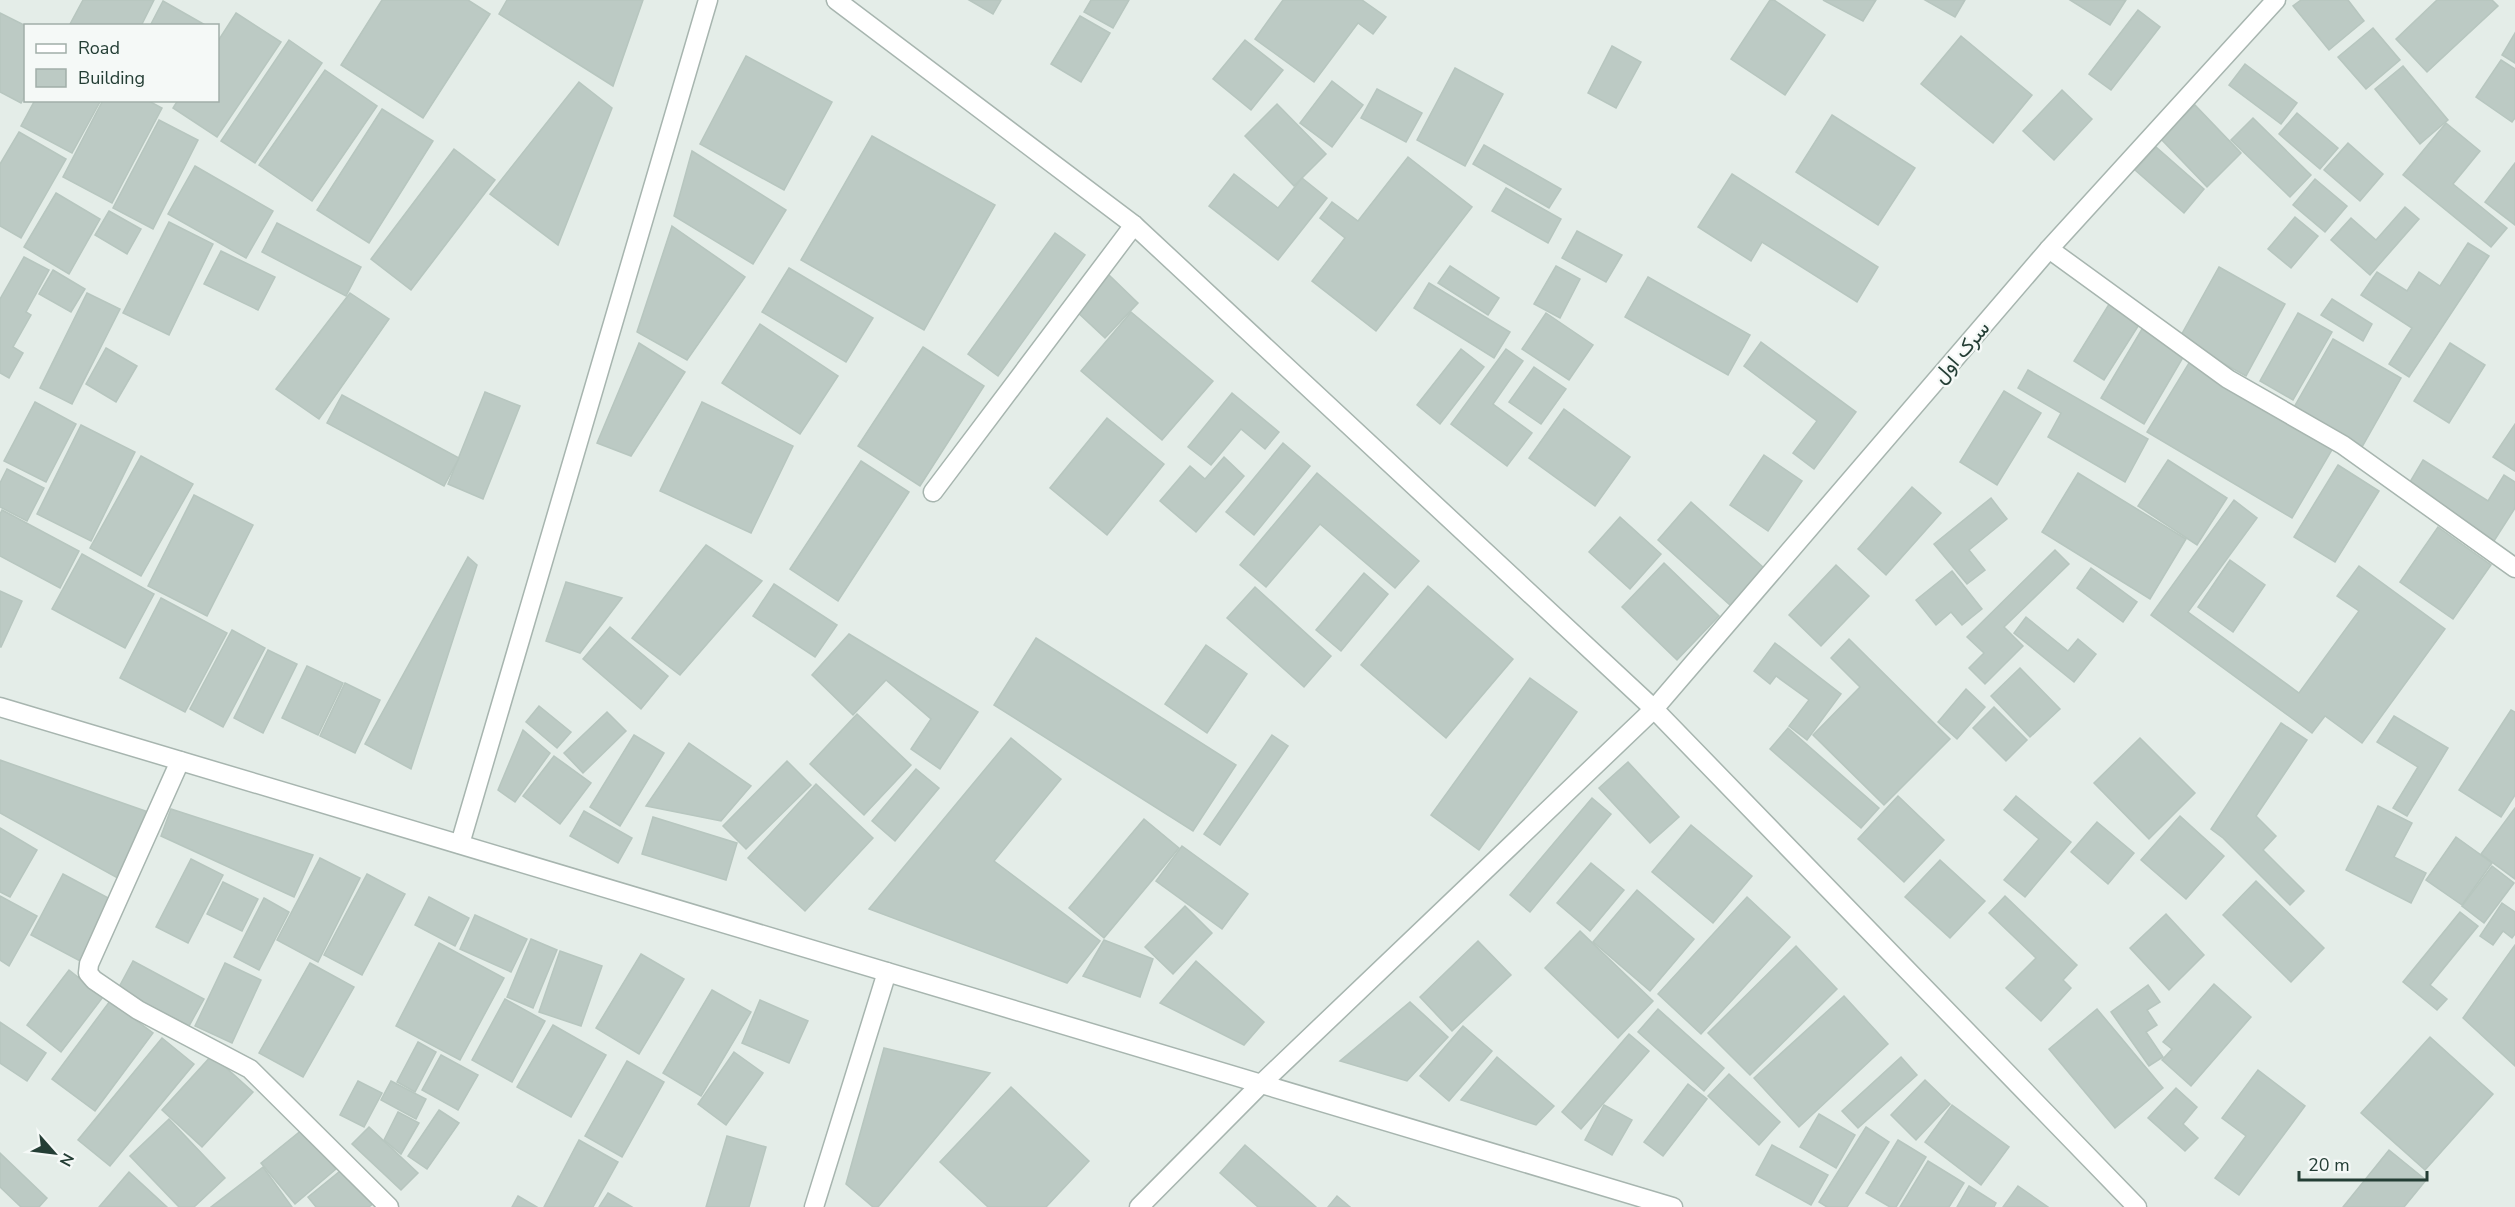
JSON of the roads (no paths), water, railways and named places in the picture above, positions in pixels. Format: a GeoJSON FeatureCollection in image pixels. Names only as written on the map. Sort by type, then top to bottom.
{"type":"FeatureCollection","features":[{"type":"Feature","properties":{"kind":"street"},"geometry":{"type":"LineString","coordinates":[[460,844],[708,0]]}},
{"type":"Feature","properties":{"kind":"street"},"geometry":{"type":"LineString","coordinates":[[836,0],[1134,225],[1654,710],[2137,1207]]}},
{"type":"Feature","properties":{"kind":"street","name":"سرک اول"},"geometry":{"type":"LineString","coordinates":[[1139,1207],[1261,1084],[1654,710],[2049,249],[2276,0]]}},
{"type":"Feature","properties":{"kind":"street"},"geometry":{"type":"LineString","coordinates":[[933,492],[1134,225]]}},
{"type":"Feature","properties":{"kind":"street"},"geometry":{"type":"LineString","coordinates":[[2049,249],[2229,379],[2343,445],[2515,568]]}},
{"type":"Feature","properties":{"kind":"street"},"geometry":{"type":"LineString","coordinates":[[0,707],[1673,1207]]}},
{"type":"Feature","properties":{"kind":"street"},"geometry":{"type":"LineString","coordinates":[[180,761],[89,964],[88,973],[94,980],[138,1010],[250,1069],[389,1207]]}},
{"type":"Feature","properties":{"kind":"street"},"geometry":{"type":"LineString","coordinates":[[814,1207],[887,972]]}}]}
